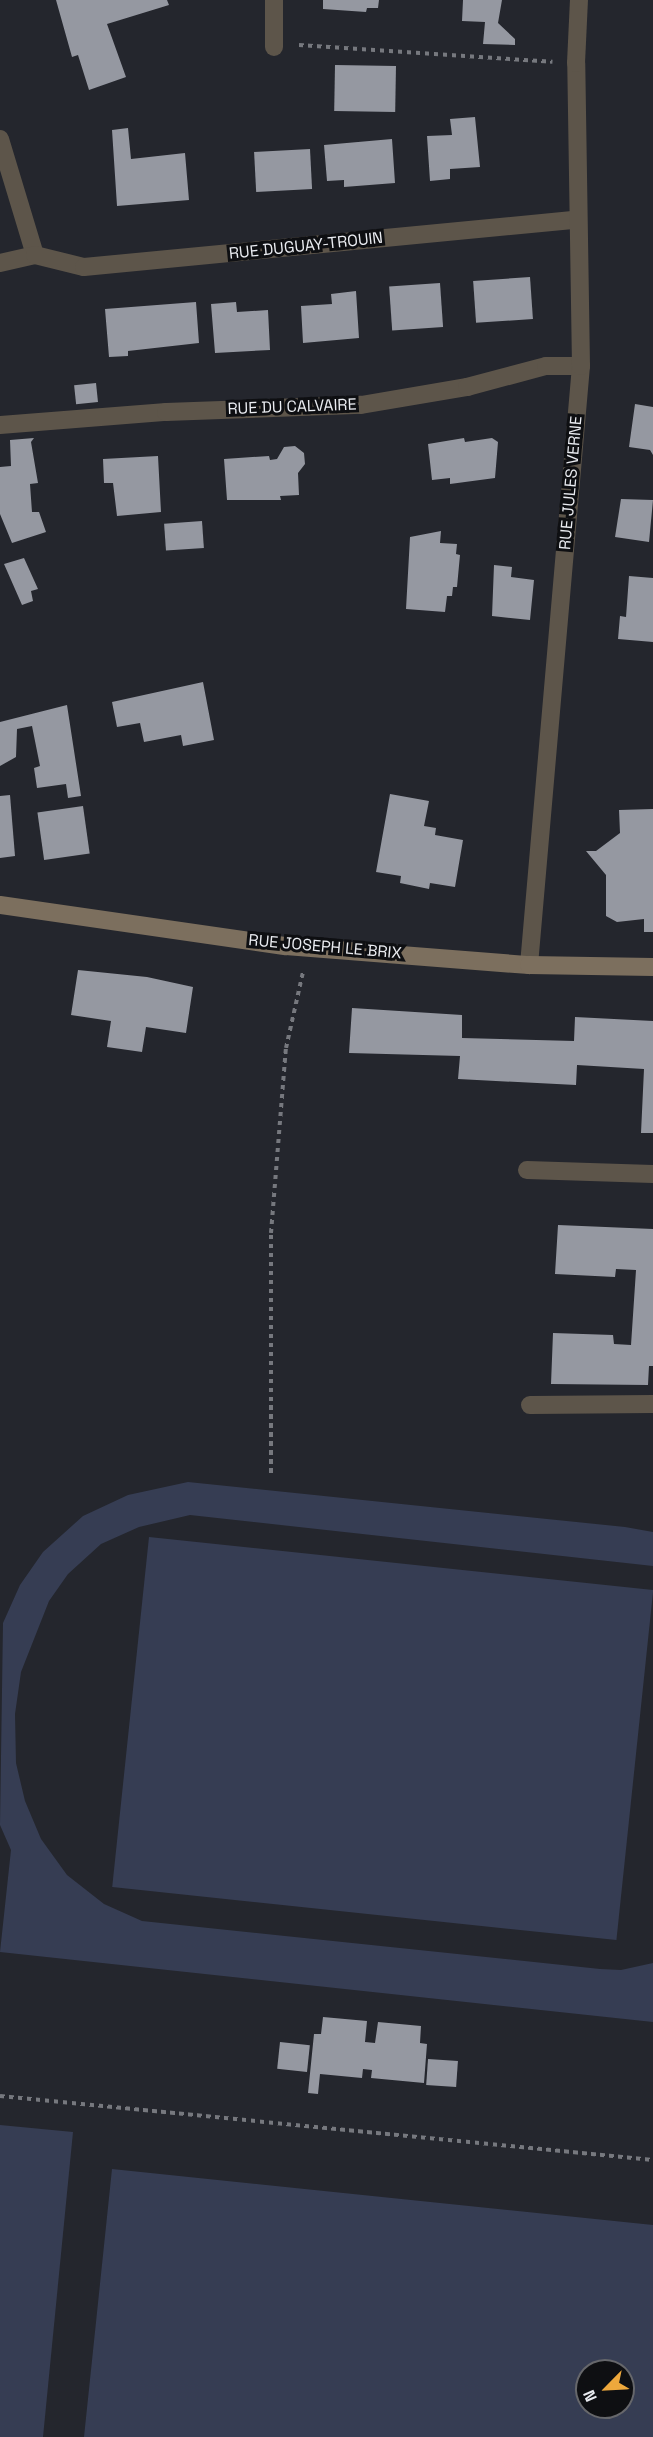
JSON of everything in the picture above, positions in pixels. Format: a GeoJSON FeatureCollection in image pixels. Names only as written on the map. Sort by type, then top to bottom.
{"type":"FeatureCollection","features":[{"type":"Feature","properties":{"kind":"street"},"geometry":{"type":"LineString","coordinates":[[274,0],[274,46]]}},
{"type":"Feature","properties":{"kind":"street","name":"RUE JULES VERNE"},"geometry":{"type":"LineString","coordinates":[[529,964],[581,366],[576,63],[579,0]]}},
{"type":"Feature","properties":{"kind":"street"},"geometry":{"type":"LineString","coordinates":[[0,139],[35,255],[0,264]]}},
{"type":"Feature","properties":{"kind":"street","name":"RUE DUGUAY-TROUIN"},"geometry":{"type":"LineString","coordinates":[[35,255],[84,267],[578,219]]}},
{"type":"Feature","properties":{"kind":"street","name":"RUE DU CALVAIRE"},"geometry":{"type":"LineString","coordinates":[[0,425],[166,412],[361,405],[467,387],[546,366],[581,366]]}},
{"type":"Feature","properties":{"kind":"street","name":"RUE JOSEPH LE BRIX"},"geometry":{"type":"LineString","coordinates":[[0,905],[309,947],[529,964],[653,967]]}},
{"type":"Feature","properties":{"kind":"street"},"geometry":{"type":"LineString","coordinates":[[527,1170],[653,1174]]}},
{"type":"Feature","properties":{"kind":"street"},"geometry":{"type":"LineString","coordinates":[[530,1405],[653,1404]]}},
{"type":"Feature","properties":{"kind":"path"},"geometry":{"type":"LineString","coordinates":[[274,46],[576,63]]}},
{"type":"Feature","properties":{"kind":"path"},"geometry":{"type":"LineString","coordinates":[[271,1473],[271,1233],[286,1048],[309,947]]}},
{"type":"Feature","properties":{"kind":"path"},"geometry":{"type":"LineString","coordinates":[[0,2096],[653,2160]]}},
{"type":"Feature","properties":{"kind":"shaded area"},"geometry":{"type":"Polygon","coordinates":[[[188,1482],[625,1527],[653,1532],[653,1566],[190,1515],[139,1527],[101,1544],[68,1574],[49,1601],[21,1672],[15,1714],[16,1763],[25,1801],[41,1839],[67,1875],[104,1904],[142,1921],[600,1969],[621,1970],[653,1963],[653,2022],[0,1952],[11,1850],[0,1825],[3,1623],[20,1585],[43,1552],[83,1516],[128,1495],[188,1482]]]}},
{"type":"Feature","properties":{"kind":"shaded area"},"geometry":{"type":"Polygon","coordinates":[[[149,1537],[653,1590],[616,1940],[112,1887],[149,1537]]]}},
{"type":"Feature","properties":{"kind":"shaded area"},"geometry":{"type":"Polygon","coordinates":[[[0,2125],[73,2132],[43,2437],[0,2437],[0,2125]]]}},
{"type":"Feature","properties":{"kind":"shaded area"},"geometry":{"type":"Polygon","coordinates":[[[112,2169],[653,2225],[653,2437],[84,2437],[112,2169]]]}},
{"type":"Feature","properties":{"kind":"building"},"geometry":{"type":"Polygon","coordinates":[[[56,0],[167,0],[169,5],[107,24],[126,77],[89,90],[78,55],[72,57],[56,0]]]}},
{"type":"Feature","properties":{"kind":"building"},"geometry":{"type":"Polygon","coordinates":[[[323,0],[379,0],[378,8],[367,8],[366,12],[323,9],[323,0]]]}},
{"type":"Feature","properties":{"kind":"building"},"geometry":{"type":"Polygon","coordinates":[[[463,0],[502,0],[498,23],[515,39],[515,45],[483,44],[485,22],[462,21],[463,0]]]}},
{"type":"Feature","properties":{"kind":"building"},"geometry":{"type":"Polygon","coordinates":[[[335,65],[396,66],[395,112],[334,111],[335,65]]]}},
{"type":"Feature","properties":{"kind":"building"},"geometry":{"type":"Polygon","coordinates":[[[475,117],[480,167],[450,169],[450,179],[430,181],[427,136],[452,135],[450,119],[475,117]]]}},
{"type":"Feature","properties":{"kind":"building"},"geometry":{"type":"Polygon","coordinates":[[[128,128],[131,159],[185,153],[189,200],[117,206],[112,130],[128,128]]]}},
{"type":"Feature","properties":{"kind":"building"},"geometry":{"type":"Polygon","coordinates":[[[392,139],[395,183],[344,187],[344,180],[327,181],[324,145],[392,139]]]}},
{"type":"Feature","properties":{"kind":"building"},"geometry":{"type":"Polygon","coordinates":[[[310,149],[312,189],[256,192],[254,152],[310,149]]]}},
{"type":"Feature","properties":{"kind":"building"},"geometry":{"type":"Polygon","coordinates":[[[530,277],[533,319],[476,323],[473,281],[530,277]]]}},
{"type":"Feature","properties":{"kind":"building"},"geometry":{"type":"Polygon","coordinates":[[[440,283],[443,327],[392,330],[389,287],[440,283]]]}},
{"type":"Feature","properties":{"kind":"building"},"geometry":{"type":"Polygon","coordinates":[[[356,291],[359,338],[303,343],[301,306],[332,304],[331,294],[356,291]]]}},
{"type":"Feature","properties":{"kind":"building"},"geometry":{"type":"Polygon","coordinates":[[[196,302],[199,343],[128,351],[128,356],[109,357],[105,309],[196,302]]]}},
{"type":"Feature","properties":{"kind":"building"},"geometry":{"type":"Polygon","coordinates":[[[236,302],[237,312],[268,310],[270,350],[215,353],[211,304],[236,302]]]}},
{"type":"Feature","properties":{"kind":"building"},"geometry":{"type":"Polygon","coordinates":[[[96,383],[98,402],[76,404],[74,385],[96,383]]]}},
{"type":"Feature","properties":{"kind":"building"},"geometry":{"type":"Polygon","coordinates":[[[635,404],[653,407],[653,455],[650,450],[629,447],[635,404]]]}},
{"type":"Feature","properties":{"kind":"building"},"geometry":{"type":"Polygon","coordinates":[[[34,438],[31,442],[38,483],[30,484],[32,512],[39,512],[46,532],[12,543],[0,514],[0,467],[11,466],[10,440],[34,438]]]}},
{"type":"Feature","properties":{"kind":"building"},"geometry":{"type":"Polygon","coordinates":[[[464,438],[465,442],[492,438],[498,442],[495,478],[450,484],[450,478],[432,480],[428,444],[464,438]]]}},
{"type":"Feature","properties":{"kind":"building"},"geometry":{"type":"Polygon","coordinates":[[[295,446],[304,453],[305,464],[298,473],[299,495],[280,496],[281,500],[227,500],[224,459],[269,456],[270,460],[277,459],[284,447],[295,446]]]}},
{"type":"Feature","properties":{"kind":"building"},"geometry":{"type":"Polygon","coordinates":[[[158,456],[161,512],[117,516],[113,483],[104,483],[103,459],[158,456]]]}},
{"type":"Feature","properties":{"kind":"building"},"geometry":{"type":"Polygon","coordinates":[[[621,499],[653,500],[649,542],[615,537],[621,499]]]}},
{"type":"Feature","properties":{"kind":"building"},"geometry":{"type":"Polygon","coordinates":[[[202,521],[204,548],[166,551],[164,524],[202,521]]]}},
{"type":"Feature","properties":{"kind":"building"},"geometry":{"type":"Polygon","coordinates":[[[441,531],[440,543],[457,544],[456,554],[460,555],[457,587],[453,587],[452,596],[447,596],[445,612],[406,609],[410,537],[441,531]]]}},
{"type":"Feature","properties":{"kind":"building"},"geometry":{"type":"Polygon","coordinates":[[[24,558],[38,589],[31,591],[33,601],[22,605],[4,564],[24,558]]]}},
{"type":"Feature","properties":{"kind":"building"},"geometry":{"type":"Polygon","coordinates":[[[494,565],[512,567],[511,577],[534,580],[530,620],[492,616],[494,565]]]}},
{"type":"Feature","properties":{"kind":"building"},"geometry":{"type":"Polygon","coordinates":[[[629,576],[653,578],[653,642],[618,639],[620,616],[626,617],[629,576]]]}},
{"type":"Feature","properties":{"kind":"building"},"geometry":{"type":"Polygon","coordinates":[[[203,682],[214,740],[183,746],[181,735],[144,742],[140,723],[117,727],[112,702],[203,682]]]}},
{"type":"Feature","properties":{"kind":"building"},"geometry":{"type":"Polygon","coordinates":[[[67,705],[81,796],[68,798],[66,784],[37,788],[34,768],[40,766],[32,726],[17,729],[16,757],[0,766],[0,722],[67,705]]]}},
{"type":"Feature","properties":{"kind":"building"},"geometry":{"type":"Polygon","coordinates":[[[390,794],[429,801],[424,826],[436,828],[435,835],[463,840],[455,887],[430,883],[429,889],[400,883],[401,876],[376,872],[390,794]]]}},
{"type":"Feature","properties":{"kind":"building"},"geometry":{"type":"Polygon","coordinates":[[[10,795],[15,856],[0,858],[0,796],[10,795]]]}},
{"type":"Feature","properties":{"kind":"building"},"geometry":{"type":"Polygon","coordinates":[[[83,806],[90,854],[44,860],[37,812],[83,806]]]}},
{"type":"Feature","properties":{"kind":"building"},"geometry":{"type":"Polygon","coordinates":[[[653,809],[653,932],[644,932],[644,919],[617,922],[606,916],[606,875],[586,851],[596,851],[620,833],[619,810],[653,809]]]}},
{"type":"Feature","properties":{"kind":"building"},"geometry":{"type":"Polygon","coordinates":[[[78,970],[147,977],[193,987],[186,1033],[146,1027],[142,1052],[107,1047],[111,1021],[71,1015],[78,970]]]}},
{"type":"Feature","properties":{"kind":"building"},"geometry":{"type":"Polygon","coordinates":[[[352,1008],[462,1015],[462,1038],[574,1041],[575,1017],[653,1021],[653,1133],[641,1133],[644,1069],[577,1065],[576,1085],[458,1079],[460,1056],[349,1053],[352,1008]]]}},
{"type":"Feature","properties":{"kind":"building"},"geometry":{"type":"Polygon","coordinates":[[[558,1225],[653,1229],[653,1366],[649,1366],[648,1385],[551,1384],[553,1333],[613,1335],[614,1344],[631,1345],[636,1270],[616,1269],[615,1277],[555,1274],[558,1225]]]}},
{"type":"Feature","properties":{"kind":"building"},"geometry":{"type":"Polygon","coordinates":[[[323,2017],[367,2021],[365,2042],[375,2043],[378,2022],[421,2026],[420,2043],[427,2044],[424,2083],[371,2078],[372,2070],[363,2069],[362,2078],[320,2074],[318,2094],[308,2093],[314,2034],[321,2034],[323,2017]]]}},
{"type":"Feature","properties":{"kind":"building"},"geometry":{"type":"Polygon","coordinates":[[[280,2042],[310,2045],[307,2072],[277,2069],[280,2042]]]}},
{"type":"Feature","properties":{"kind":"building"},"geometry":{"type":"Polygon","coordinates":[[[428,2059],[458,2061],[456,2087],[426,2085],[428,2059]]]}}]}
